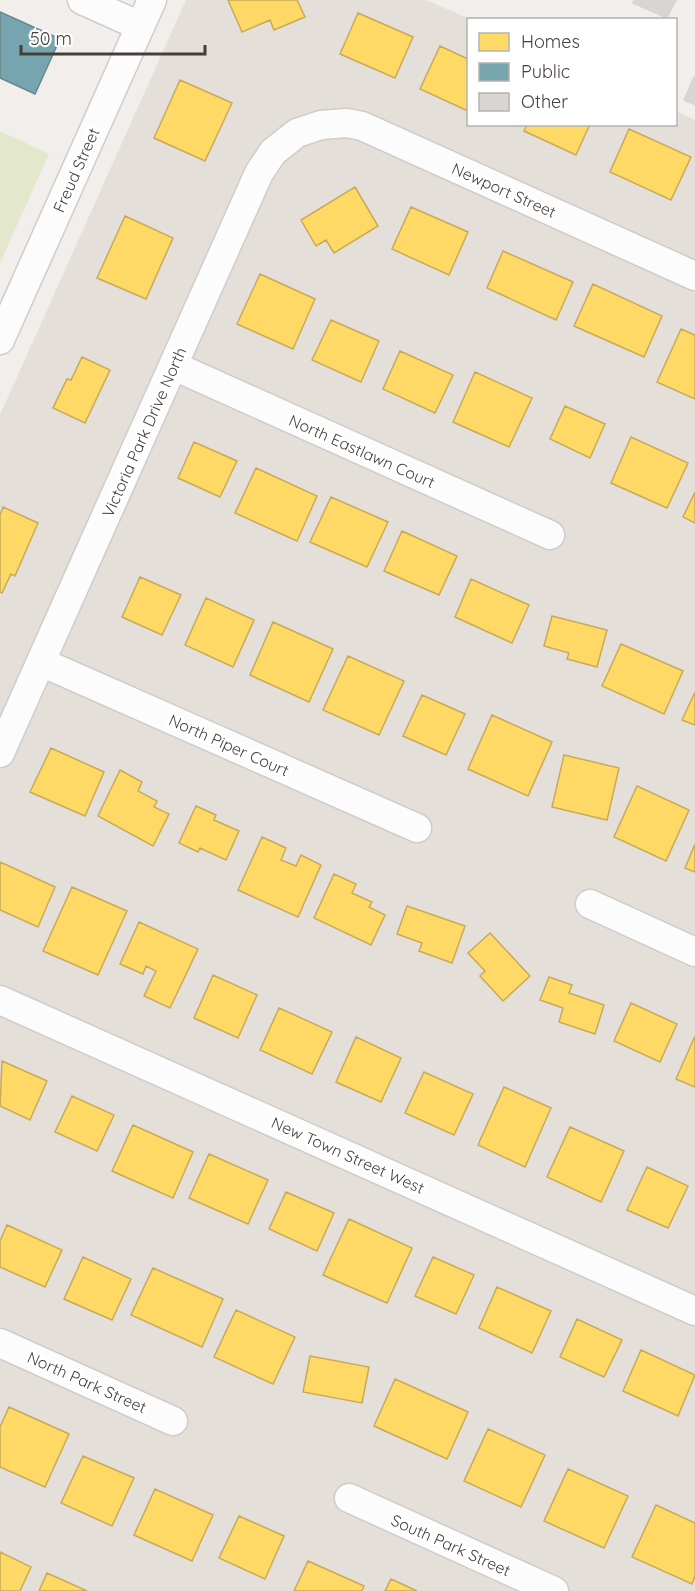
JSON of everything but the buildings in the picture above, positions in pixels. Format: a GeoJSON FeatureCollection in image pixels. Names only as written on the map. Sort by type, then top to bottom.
{"type":"FeatureCollection","features":[{"type":"Feature","properties":{"kind":"street"},"geometry":{"type":"LineString","coordinates":[[82,0],[140,26]]}},
{"type":"Feature","properties":{"kind":"street","name":"Freud Street"},"geometry":{"type":"LineString","coordinates":[[0,340],[152,0]]}},
{"type":"Feature","properties":{"kind":"street","name":"Newport Street"},"geometry":{"type":"LineString","coordinates":[[309,129],[321,125],[347,123],[376,131],[695,276]]}},
{"type":"Feature","properties":{"kind":"street","name":"Victoria Park Drive North"},"geometry":{"type":"LineString","coordinates":[[0,753],[174,366],[246,196],[273,152],[284,142],[309,129]]}},
{"type":"Feature","properties":{"kind":"street","name":"North Eastlawn Court"},"geometry":{"type":"LineString","coordinates":[[174,366],[550,535]]}},
{"type":"Feature","properties":{"kind":"street","name":"North Piper Court"},"geometry":{"type":"LineString","coordinates":[[41,662],[417,828]]}},
{"type":"Feature","properties":{"kind":"street"},"geometry":{"type":"LineString","coordinates":[[590,904],[695,952]]}},
{"type":"Feature","properties":{"kind":"street","name":"New Town Street West"},"geometry":{"type":"LineString","coordinates":[[0,1000],[695,1311]]}},
{"type":"Feature","properties":{"kind":"street","name":"North Park Street"},"geometry":{"type":"LineString","coordinates":[[0,1343],[173,1421]]}},
{"type":"Feature","properties":{"kind":"street","name":"South Park Street"},"geometry":{"type":"LineString","coordinates":[[349,1498],[554,1591]]}},
{"type":"Feature","properties":{"kind":"shaded area"},"geometry":{"type":"Polygon","coordinates":[[[186,0],[426,0],[468,18],[467,126],[677,126],[677,111],[695,120],[695,1591],[0,1591],[0,415],[186,0]]]}},
{"type":"Feature","properties":{"kind":"green space"},"geometry":{"type":"Polygon","coordinates":[[[0,131],[49,154],[0,263],[0,131]]]}}]}
